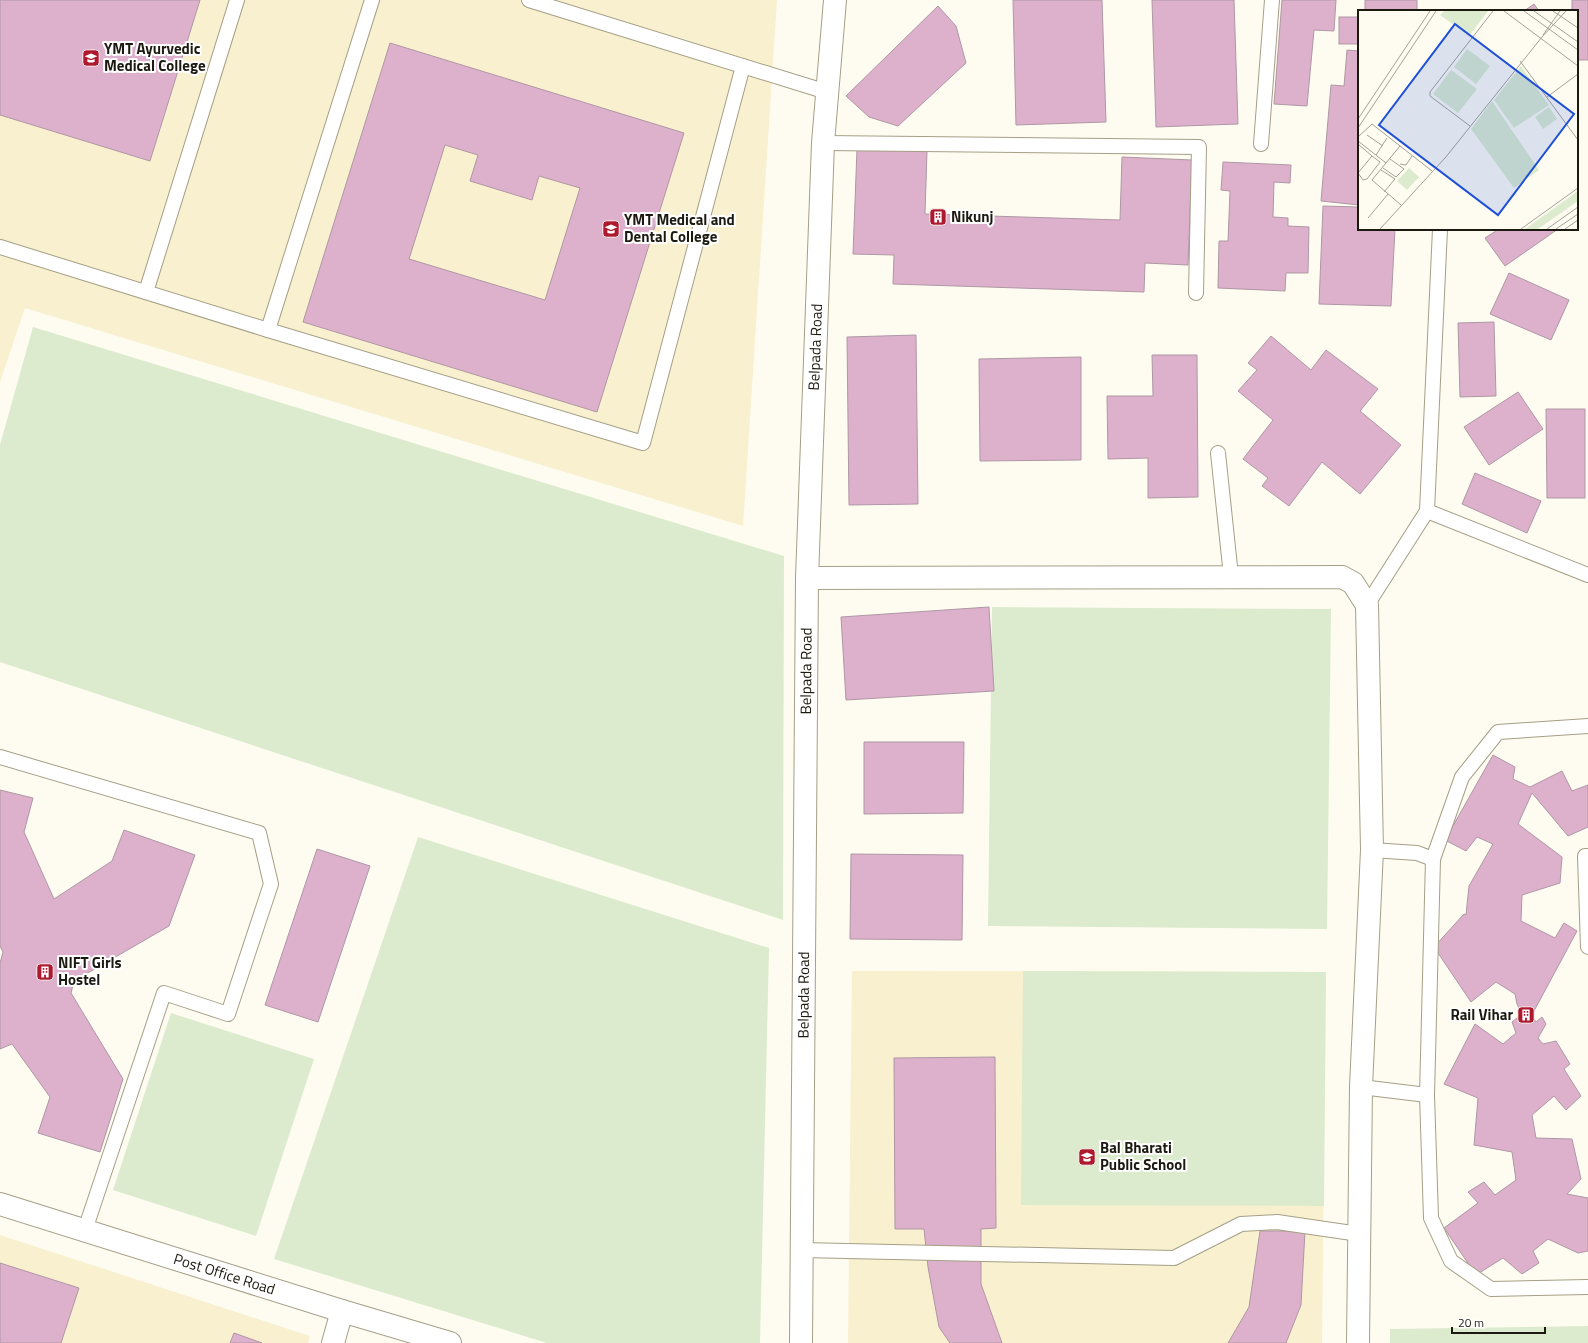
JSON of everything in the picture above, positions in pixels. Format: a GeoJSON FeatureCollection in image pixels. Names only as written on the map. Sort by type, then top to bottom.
{"type":"FeatureCollection","features":[{"type":"Feature","properties":{"kind":"street","name":"Belpada Road"},"geometry":{"type":"LineString","coordinates":[[801,1343],[807,578],[823,144],[835,0]]}},
{"type":"Feature","properties":{"kind":"street"},"geometry":{"type":"LineString","coordinates":[[807,578],[1231,576],[1342,577],[1353,583],[1367,605],[1372,850],[1361,1087],[1358,1343]]}},
{"type":"Feature","properties":{"kind":"street","name":"Post Office Road"},"geometry":{"type":"LineString","coordinates":[[0,1204],[342,1311],[450,1343]]}},
{"type":"Feature","properties":{"kind":"street"},"geometry":{"type":"LineString","coordinates":[[333,1343],[342,1311]]}},
{"type":"Feature","properties":{"kind":"lane"},"geometry":{"type":"LineString","coordinates":[[146,292],[237,0]]}},
{"type":"Feature","properties":{"kind":"lane"},"geometry":{"type":"LineString","coordinates":[[268,330],[372,0]]}},
{"type":"Feature","properties":{"kind":"lane"},"geometry":{"type":"LineString","coordinates":[[529,0],[555,4],[827,92]]}},
{"type":"Feature","properties":{"kind":"lane"},"geometry":{"type":"LineString","coordinates":[[1261,144],[1272,0]]}},
{"type":"Feature","properties":{"kind":"lane"},"geometry":{"type":"LineString","coordinates":[[0,247],[268,330],[643,443],[743,66]]}},
{"type":"Feature","properties":{"kind":"lane"},"geometry":{"type":"LineString","coordinates":[[823,144],[1199,147],[1196,293]]}},
{"type":"Feature","properties":{"kind":"lane"},"geometry":{"type":"LineString","coordinates":[[1367,605],[1427,511],[1440,230]]}},
{"type":"Feature","properties":{"kind":"lane"},"geometry":{"type":"LineString","coordinates":[[1218,453],[1231,576]]}},
{"type":"Feature","properties":{"kind":"lane"},"geometry":{"type":"LineString","coordinates":[[1427,511],[1588,575]]}},
{"type":"Feature","properties":{"kind":"lane"},"geometry":{"type":"LineString","coordinates":[[1588,726],[1498,732],[1462,777],[1433,859],[1427,1095],[1431,1218],[1450,1261],[1491,1289],[1588,1287]]}},
{"type":"Feature","properties":{"kind":"lane"},"geometry":{"type":"LineString","coordinates":[[0,757],[259,833],[271,884],[228,1014],[164,993],[86,1230]]}},
{"type":"Feature","properties":{"kind":"lane"},"geometry":{"type":"LineString","coordinates":[[1372,850],[1417,853],[1433,859]]}},
{"type":"Feature","properties":{"kind":"lane"},"geometry":{"type":"LineString","coordinates":[[1588,856],[1585,856],[1588,947]]}},
{"type":"Feature","properties":{"kind":"lane"},"geometry":{"type":"LineString","coordinates":[[1361,1087],[1427,1095]]}},
{"type":"Feature","properties":{"kind":"lane"},"geometry":{"type":"LineString","coordinates":[[801,1250],[1174,1258],[1241,1224],[1277,1222],[1359,1234]]}},
{"type":"Feature","properties":{"kind":"shaded area"},"geometry":{"type":"Polygon","coordinates":[[[0,0],[777,0],[743,526],[25,308],[0,382],[0,0]]]}},
{"type":"Feature","properties":{"kind":"shaded area","name":"Bal Bharati Public School"},"geometry":{"type":"Polygon","coordinates":[[[852,971],[1326,972],[1322,1343],[848,1343],[852,971]]]}},
{"type":"Feature","properties":{"kind":"shaded area"},"geometry":{"type":"Polygon","coordinates":[[[0,1235],[310,1336],[308,1343],[0,1343],[0,1235]]]}},
{"type":"Feature","properties":{"kind":"green space"},"geometry":{"type":"Polygon","coordinates":[[[33,327],[784,556],[783,920],[0,662],[0,445],[33,327]]]}},
{"type":"Feature","properties":{"kind":"green space"},"geometry":{"type":"Polygon","coordinates":[[[992,607],[1331,609],[1327,929],[988,926],[992,607]]]}},
{"type":"Feature","properties":{"kind":"green space"},"geometry":{"type":"Polygon","coordinates":[[[418,837],[769,948],[760,1343],[547,1343],[274,1259],[418,837]]]}},
{"type":"Feature","properties":{"kind":"green space"},"geometry":{"type":"Polygon","coordinates":[[[1023,971],[1326,972],[1324,1206],[1021,1205],[1023,971]]]}},
{"type":"Feature","properties":{"kind":"green space"},"geometry":{"type":"Polygon","coordinates":[[[171,1013],[314,1059],[256,1236],[113,1190],[171,1013]]]}},
{"type":"Feature","properties":{"kind":"green space"},"geometry":{"type":"Polygon","coordinates":[[[1588,1326],[1588,1343],[1390,1343],[1390,1329],[1588,1326]]]}},
{"type":"Feature","properties":{"kind":"building","name":"YMT Ayurvedic Medical College"},"geometry":{"type":"Polygon","coordinates":[[[0,0],[200,0],[150,161],[0,115],[0,0]]]}},
{"type":"Feature","properties":{"kind":"building"},"geometry":{"type":"Polygon","coordinates":[[[1013,0],[1102,0],[1106,122],[1016,125],[1013,0]]]}},
{"type":"Feature","properties":{"kind":"building"},"geometry":{"type":"Polygon","coordinates":[[[1152,0],[1234,0],[1238,124],[1156,127],[1152,0]]]}},
{"type":"Feature","properties":{"kind":"building"},"geometry":{"type":"Polygon","coordinates":[[[1282,0],[1336,0],[1334,31],[1314,30],[1307,106],[1274,104],[1282,0]]]}},
{"type":"Feature","properties":{"kind":"building"},"geometry":{"type":"Polygon","coordinates":[[[1365,0],[1417,0],[1417,10],[1365,10],[1365,0]]]}},
{"type":"Feature","properties":{"kind":"building"},"geometry":{"type":"Polygon","coordinates":[[[1572,0],[1588,0],[1588,60],[1578,60],[1578,10],[1572,10],[1572,0]]]}},
{"type":"Feature","properties":{"kind":"building"},"geometry":{"type":"Polygon","coordinates":[[[1534,4],[1538,10],[1525,10],[1534,4]]]}},
{"type":"Feature","properties":{"kind":"building"},"geometry":{"type":"Polygon","coordinates":[[[938,6],[956,26],[966,63],[898,126],[869,117],[846,96],[938,6]]]}},
{"type":"Feature","properties":{"kind":"building"},"geometry":{"type":"Polygon","coordinates":[[[1339,17],[1358,17],[1358,44],[1339,44],[1339,17]]]}},
{"type":"Feature","properties":{"kind":"building","name":"YMT Medical and Dental College"},"geometry":{"type":"Polygon","coordinates":[[[390,43],[684,133],[597,412],[303,322],[390,43]],[[445,145],[409,259],[545,300],[580,188],[539,176],[532,200],[470,181],[478,155],[445,145]]]}},
{"type":"Feature","properties":{"kind":"building"},"geometry":{"type":"Polygon","coordinates":[[[1347,50],[1358,51],[1358,205],[1321,201],[1331,85],[1344,86],[1347,50]]]}},
{"type":"Feature","properties":{"kind":"building","name":"Nikunj"},"geometry":{"type":"Polygon","coordinates":[[[857,149],[927,151],[925,214],[1120,220],[1122,157],[1192,160],[1188,265],[1145,263],[1144,292],[893,284],[894,255],[853,254],[857,149]]]}},
{"type":"Feature","properties":{"kind":"building"},"geometry":{"type":"Polygon","coordinates":[[[1223,162],[1291,165],[1290,183],[1274,182],[1273,217],[1288,218],[1288,226],[1309,227],[1308,273],[1286,273],[1285,291],[1218,288],[1219,241],[1228,241],[1230,191],[1221,190],[1223,162]]]}},
{"type":"Feature","properties":{"kind":"building"},"geometry":{"type":"Polygon","coordinates":[[[1323,206],[1358,207],[1358,230],[1395,230],[1391,306],[1319,304],[1323,206]]]}},
{"type":"Feature","properties":{"kind":"building"},"geometry":{"type":"Polygon","coordinates":[[[1497,230],[1557,230],[1505,266],[1485,238],[1497,230]]]}},
{"type":"Feature","properties":{"kind":"building"},"geometry":{"type":"Polygon","coordinates":[[[1509,273],[1569,300],[1551,340],[1490,314],[1509,273]]]}},
{"type":"Feature","properties":{"kind":"building"},"geometry":{"type":"Polygon","coordinates":[[[1494,322],[1496,396],[1460,397],[1458,323],[1494,322]]]}},
{"type":"Feature","properties":{"kind":"building"},"geometry":{"type":"Polygon","coordinates":[[[916,335],[918,504],[849,505],[847,337],[916,335]]]}},
{"type":"Feature","properties":{"kind":"building"},"geometry":{"type":"Polygon","coordinates":[[[1271,336],[1311,370],[1326,350],[1378,389],[1360,411],[1401,445],[1360,494],[1322,462],[1289,506],[1262,486],[1268,478],[1243,459],[1273,420],[1238,391],[1257,370],[1248,363],[1271,336]]]}},
{"type":"Feature","properties":{"kind":"building"},"geometry":{"type":"Polygon","coordinates":[[[1152,355],[1197,355],[1198,497],[1148,498],[1148,458],[1108,459],[1107,396],[1153,396],[1152,355]]]}},
{"type":"Feature","properties":{"kind":"building"},"geometry":{"type":"Polygon","coordinates":[[[1081,357],[1081,460],[980,461],[979,359],[1081,357]]]}},
{"type":"Feature","properties":{"kind":"building"},"geometry":{"type":"Polygon","coordinates":[[[1518,392],[1543,429],[1489,465],[1464,427],[1518,392]]]}},
{"type":"Feature","properties":{"kind":"building"},"geometry":{"type":"Polygon","coordinates":[[[1546,409],[1585,409],[1585,498],[1547,498],[1546,409]]]}},
{"type":"Feature","properties":{"kind":"building"},"geometry":{"type":"Polygon","coordinates":[[[1475,473],[1541,501],[1527,533],[1462,504],[1475,473]]]}},
{"type":"Feature","properties":{"kind":"building"},"geometry":{"type":"Polygon","coordinates":[[[989,607],[994,691],[846,700],[841,617],[989,607]]]}},
{"type":"Feature","properties":{"kind":"building"},"geometry":{"type":"Polygon","coordinates":[[[864,742],[964,742],[963,813],[864,814],[864,742]]]}},
{"type":"Feature","properties":{"kind":"building","name":"Rail Vihar"},"geometry":{"type":"Polygon","coordinates":[[[1493,755],[1515,767],[1513,779],[1530,787],[1562,771],[1572,791],[1588,785],[1588,827],[1568,836],[1532,793],[1518,824],[1562,857],[1560,883],[1522,895],[1521,921],[1555,938],[1564,923],[1577,931],[1534,1011],[1530,1013],[1536,1022],[1542,1017],[1546,1024],[1538,1038],[1543,1044],[1556,1041],[1570,1064],[1564,1069],[1581,1096],[1566,1110],[1554,1096],[1532,1115],[1536,1138],[1572,1139],[1581,1179],[1567,1194],[1588,1198],[1588,1251],[1578,1253],[1548,1239],[1533,1251],[1539,1263],[1522,1274],[1503,1258],[1476,1275],[1444,1228],[1478,1203],[1468,1192],[1484,1182],[1495,1195],[1516,1180],[1512,1152],[1474,1145],[1478,1098],[1444,1084],[1475,1024],[1503,1044],[1516,1033],[1512,1022],[1522,1014],[1517,1004],[1515,994],[1496,982],[1471,1002],[1434,947],[1464,914],[1466,915],[1469,886],[1493,844],[1477,837],[1466,851],[1445,840],[1493,755]]]}},
{"type":"Feature","properties":{"kind":"building","name":"NIFT Girls Hostel"},"geometry":{"type":"Polygon","coordinates":[[[0,790],[33,798],[24,832],[54,899],[112,861],[124,830],[195,855],[169,926],[74,981],[71,993],[123,1079],[100,1152],[38,1133],[50,1097],[12,1044],[0,1049],[0,963],[3,952],[0,946],[0,790]]]}},
{"type":"Feature","properties":{"kind":"building"},"geometry":{"type":"Polygon","coordinates":[[[317,849],[370,866],[318,1022],[265,1005],[317,849]]]}},
{"type":"Feature","properties":{"kind":"building"},"geometry":{"type":"Polygon","coordinates":[[[851,854],[963,855],[962,940],[850,939],[851,854]]]}},
{"type":"Feature","properties":{"kind":"building"},"geometry":{"type":"Polygon","coordinates":[[[995,1057],[996,1228],[981,1229],[981,1284],[1002,1343],[950,1343],[939,1327],[928,1267],[924,1229],[895,1229],[894,1058],[995,1057]]]}},
{"type":"Feature","properties":{"kind":"building"},"geometry":{"type":"Polygon","coordinates":[[[1260,1231],[1305,1231],[1301,1305],[1286,1343],[1228,1343],[1249,1307],[1260,1231]]]}},
{"type":"Feature","properties":{"kind":"building"},"geometry":{"type":"Polygon","coordinates":[[[0,1263],[79,1288],[61,1343],[0,1343],[0,1263]]]}},
{"type":"Feature","properties":{"kind":"building"},"geometry":{"type":"Polygon","coordinates":[[[234,1333],[262,1343],[230,1343],[234,1333]]]}},
{"type":"Feature","properties":{"kind":"place","name":"YMT Ayurvedic Medical College"},"geometry":{"type":"Point","coordinates":[91,58]}},
{"type":"Feature","properties":{"kind":"place","name":"Nikunj"},"geometry":{"type":"Point","coordinates":[938,217]}},
{"type":"Feature","properties":{"kind":"place","name":"YMT Medical and Dental College"},"geometry":{"type":"Point","coordinates":[611,229]}},
{"type":"Feature","properties":{"kind":"place","name":"NIFT Girls Hostel"},"geometry":{"type":"Point","coordinates":[45,972]}},
{"type":"Feature","properties":{"kind":"place","name":"Rail Vihar"},"geometry":{"type":"Point","coordinates":[1526,1015]}},
{"type":"Feature","properties":{"kind":"place","name":"Bal Bharati Public School"},"geometry":{"type":"Point","coordinates":[1087,1157]}}]}
